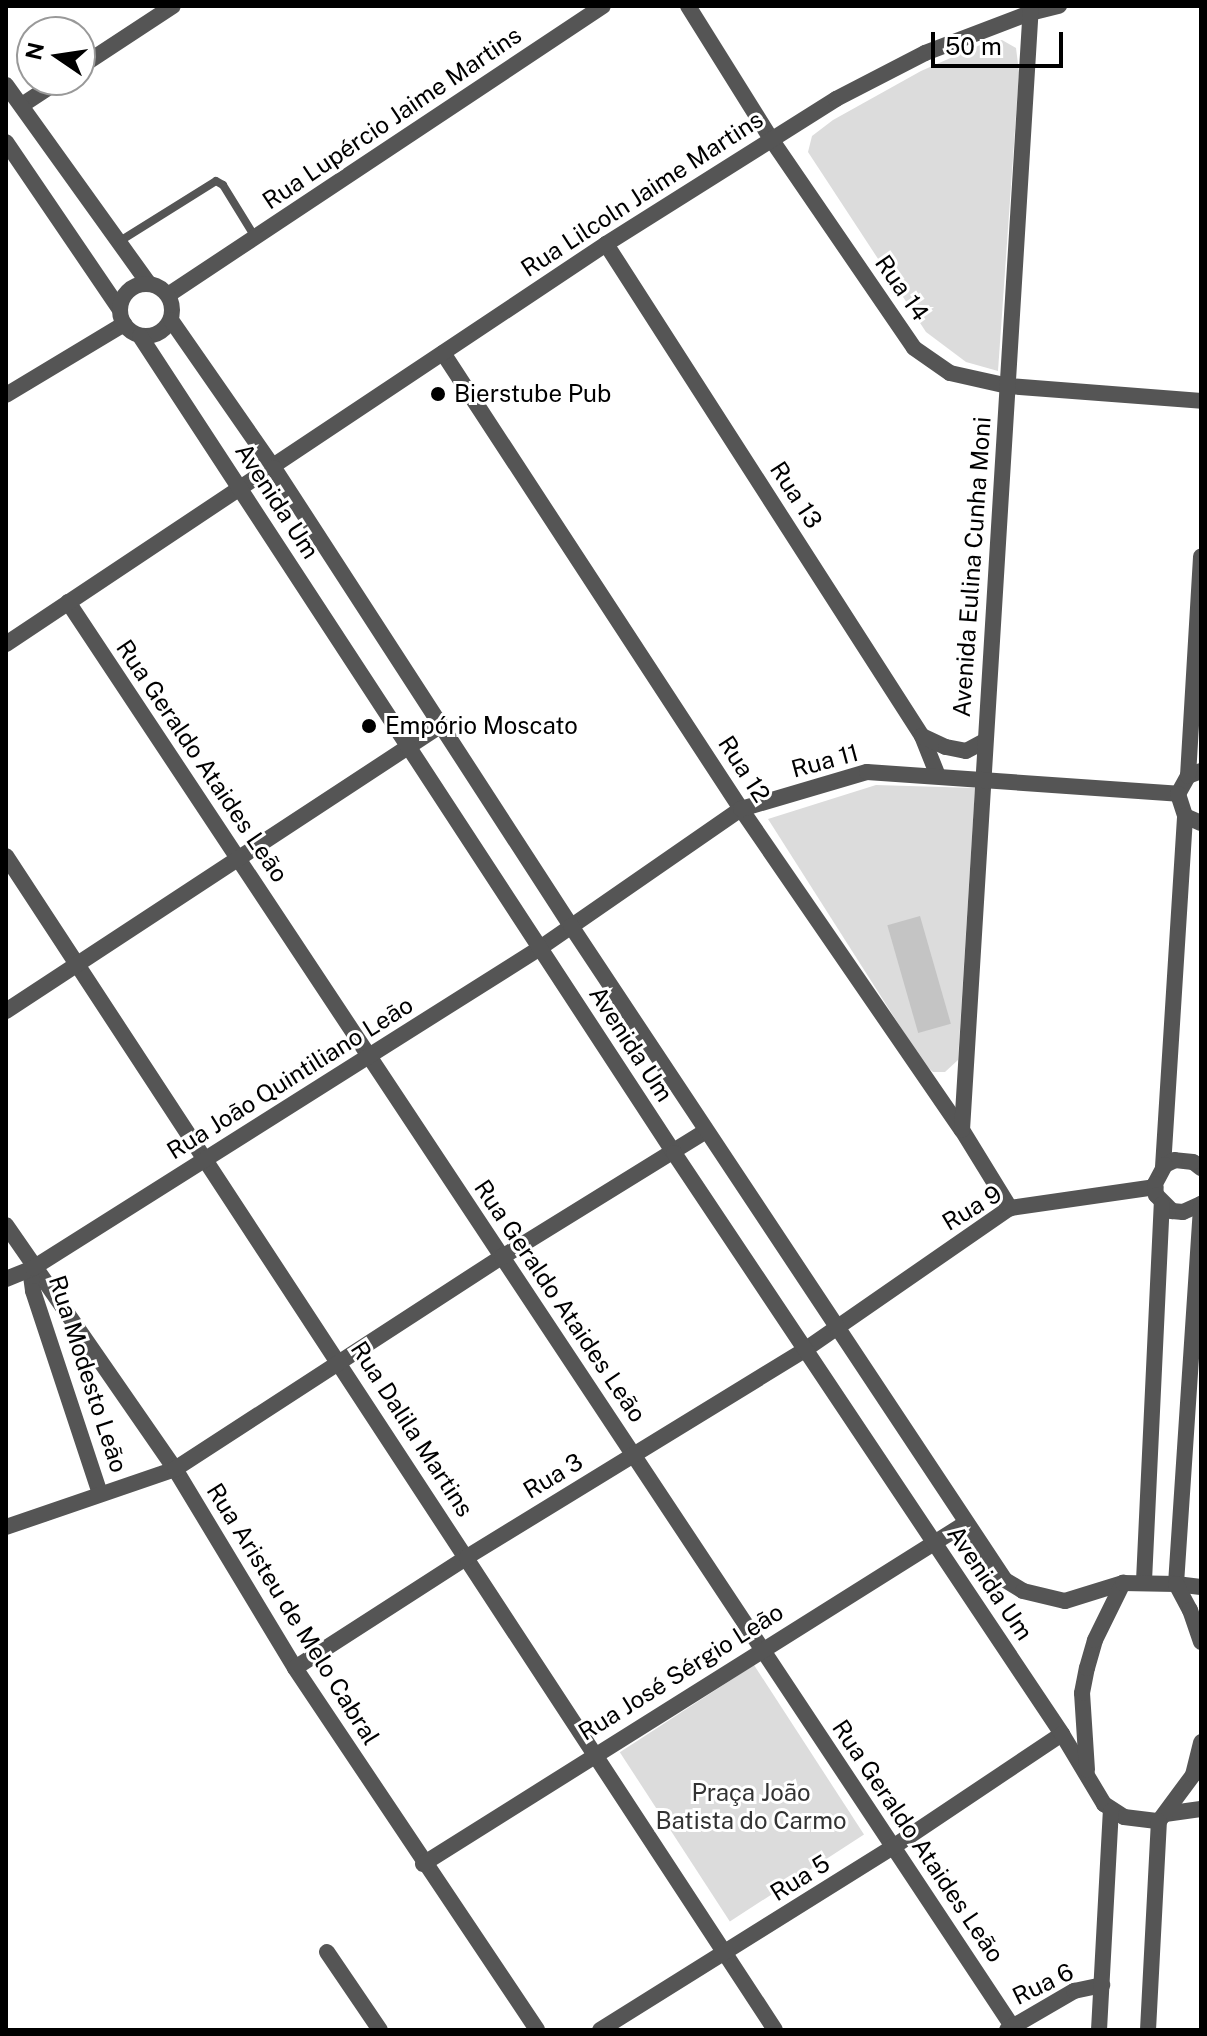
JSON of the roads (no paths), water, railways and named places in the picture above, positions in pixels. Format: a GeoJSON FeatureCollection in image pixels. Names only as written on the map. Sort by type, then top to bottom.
{"type":"FeatureCollection","features":[{"type":"Feature","properties":{"kind":"street"},"geometry":{"type":"LineString","coordinates":[[96,57],[173,6]]}},
{"type":"Feature","properties":{"kind":"street","name":"Rua Lupércio Jaime Martins"},"geometry":{"type":"LineString","coordinates":[[168,295],[603,6]]}},
{"type":"Feature","properties":{"kind":"street","name":"Rua 14"},"geometry":{"type":"LineString","coordinates":[[688,6],[771,139],[914,348],[950,373],[1008,386],[1201,401]]}},
{"type":"Feature","properties":{"kind":"street","name":"Rua Lilcoln Jaime Martins"},"geometry":{"type":"LineString","coordinates":[[241,490],[606,244],[836,99],[925,53],[1030,10],[1059,6]]}},
{"type":"Feature","properties":{"kind":"street","name":"Avenida Eulina Cunha Moni"},"geometry":{"type":"LineString","coordinates":[[962,1130],[1030,10]]}},
{"type":"Feature","properties":{"kind":"street"},"geometry":{"type":"LineString","coordinates":[[6,85],[149,284]]}},
{"type":"Feature","properties":{"kind":"street"},"geometry":{"type":"LineString","coordinates":[[22,105],[36,96]]}},
{"type":"Feature","properties":{"kind":"street"},"geometry":{"type":"LineString","coordinates":[[6,142],[122,316],[140,336],[157,334],[171,320],[172,310],[168,295],[158,286],[149,284],[130,289],[122,316],[6,395]]}},
{"type":"Feature","properties":{"kind":"street","name":"Rua 13"},"geometry":{"type":"LineString","coordinates":[[606,244],[922,736],[938,776]]}},
{"type":"Feature","properties":{"kind":"street","name":"Avenida Um"},"geometry":{"type":"LineString","coordinates":[[171,320],[274,468],[443,724],[571,926],[1005,1580],[1023,1591],[1065,1601],[1123,1583],[1144,1581],[1201,1587]]}},
{"type":"Feature","properties":{"kind":"street","name":"Avenida Um"},"geometry":{"type":"LineString","coordinates":[[140,336],[674,1153],[1111,1811]]}},
{"type":"Feature","properties":{"kind":"street","name":"Rua 12"},"geometry":{"type":"LineString","coordinates":[[443,353],[741,809],[962,1130],[1010,1208]]}},
{"type":"Feature","properties":{"kind":"street"},"geometry":{"type":"LineString","coordinates":[[6,644],[241,490]]}},
{"type":"Feature","properties":{"kind":"street"},"geometry":{"type":"LineString","coordinates":[[1144,1581],[1162,1204],[1155,1187],[1163,1167],[1185,816],[1178,794],[1194,774],[1201,556]]}},
{"type":"Feature","properties":{"kind":"street","name":"Rua Geraldo Ataides Leão"},"geometry":{"type":"LineString","coordinates":[[68,602],[893,1847],[1009,2028]]}},
{"type":"Feature","properties":{"kind":"street"},"geometry":{"type":"LineString","coordinates":[[6,1011],[443,724]]}},
{"type":"Feature","properties":{"kind":"street"},"geometry":{"type":"LineString","coordinates":[[922,736],[946,747],[966,751],[985,741]]}},
{"type":"Feature","properties":{"kind":"street","name":"Rua 11"},"geometry":{"type":"LineString","coordinates":[[571,926],[741,809],[867,772],[1178,794]]}},
{"type":"Feature","properties":{"kind":"street"},"geometry":{"type":"LineString","coordinates":[[1185,816],[1201,823]]}},
{"type":"Feature","properties":{"kind":"street","name":"Rua Dalila Martins"},"geometry":{"type":"LineString","coordinates":[[6,856],[775,2030]]}},
{"type":"Feature","properties":{"kind":"street","name":"Rua João Quintiliano Leão"},"geometry":{"type":"LineString","coordinates":[[6,1279],[31,1269],[571,926]]}},
{"type":"Feature","properties":{"kind":"street"},"geometry":{"type":"LineString","coordinates":[[6,1527],[175,1469],[502,1257],[706,1131]]}},
{"type":"Feature","properties":{"kind":"street"},"geometry":{"type":"LineString","coordinates":[[1163,1167],[1184,1159],[1201,1168]]}},
{"type":"Feature","properties":{"kind":"street","name":"Rua 9"},"geometry":{"type":"LineString","coordinates":[[836,1326],[1010,1208],[1155,1187]]}},
{"type":"Feature","properties":{"kind":"street"},"geometry":{"type":"LineString","coordinates":[[1162,1204],[1183,1212],[1201,1204],[1194,1391],[1176,1584],[1190,1610],[1201,1642]]}},
{"type":"Feature","properties":{"kind":"street","name":"Rua Aristeu de Melo Cabral"},"geometry":{"type":"LineString","coordinates":[[6,1225],[31,1269],[117,1380],[175,1469],[295,1668],[423,1864],[537,2030]]}},
{"type":"Feature","properties":{"kind":"street","name":"Rua Modesto Leão"},"geometry":{"type":"LineString","coordinates":[[31,1269],[33,1291],[100,1493]]}},
{"type":"Feature","properties":{"kind":"street","name":"Rua 3"},"geometry":{"type":"LineString","coordinates":[[295,1668],[467,1557],[806,1349],[836,1326]]}},
{"type":"Feature","properties":{"kind":"street","name":"Rua José Sérgio Leão"},"geometry":{"type":"LineString","coordinates":[[423,1864],[966,1523]]}},
{"type":"Feature","properties":{"kind":"street"},"geometry":{"type":"LineString","coordinates":[[1087,1776],[1082,1693],[1095,1640],[1123,1583]]}},
{"type":"Feature","properties":{"kind":"street","name":"Rua 5"},"geometry":{"type":"LineString","coordinates":[[600,2030],[893,1847],[1062,1734]]}},
{"type":"Feature","properties":{"kind":"street"},"geometry":{"type":"LineString","coordinates":[[1148,2030],[1162,1818],[1193,1775],[1201,1742]]}},
{"type":"Feature","properties":{"kind":"street"},"geometry":{"type":"LineString","coordinates":[[1099,2030],[1111,1811],[1124,1817],[1162,1818],[1201,1809]]}},
{"type":"Feature","properties":{"kind":"street"},"geometry":{"type":"LineString","coordinates":[[327,1952],[380,2030]]}},
{"type":"Feature","properties":{"kind":"street","name":"Rua 6"},"geometry":{"type":"LineString","coordinates":[[1009,2028],[1074,1991],[1102,1985]]}},
{"type":"Feature","properties":{"kind":"lane"},"geometry":{"type":"LineString","coordinates":[[120,241],[216,181],[223,185],[256,237]]}},
{"type":"Feature","properties":{"kind":"place","name":"Bierstube Pub"},"geometry":{"type":"Point","coordinates":[438,394]}},
{"type":"Feature","properties":{"kind":"place","name":"Empório Moscato"},"geometry":{"type":"Point","coordinates":[369,726]}},
{"type":"Feature","properties":{"kind":"park label","name":"Praça João Batista do Carmo"},"geometry":{"type":"Point","coordinates":[751,1807]}}]}
